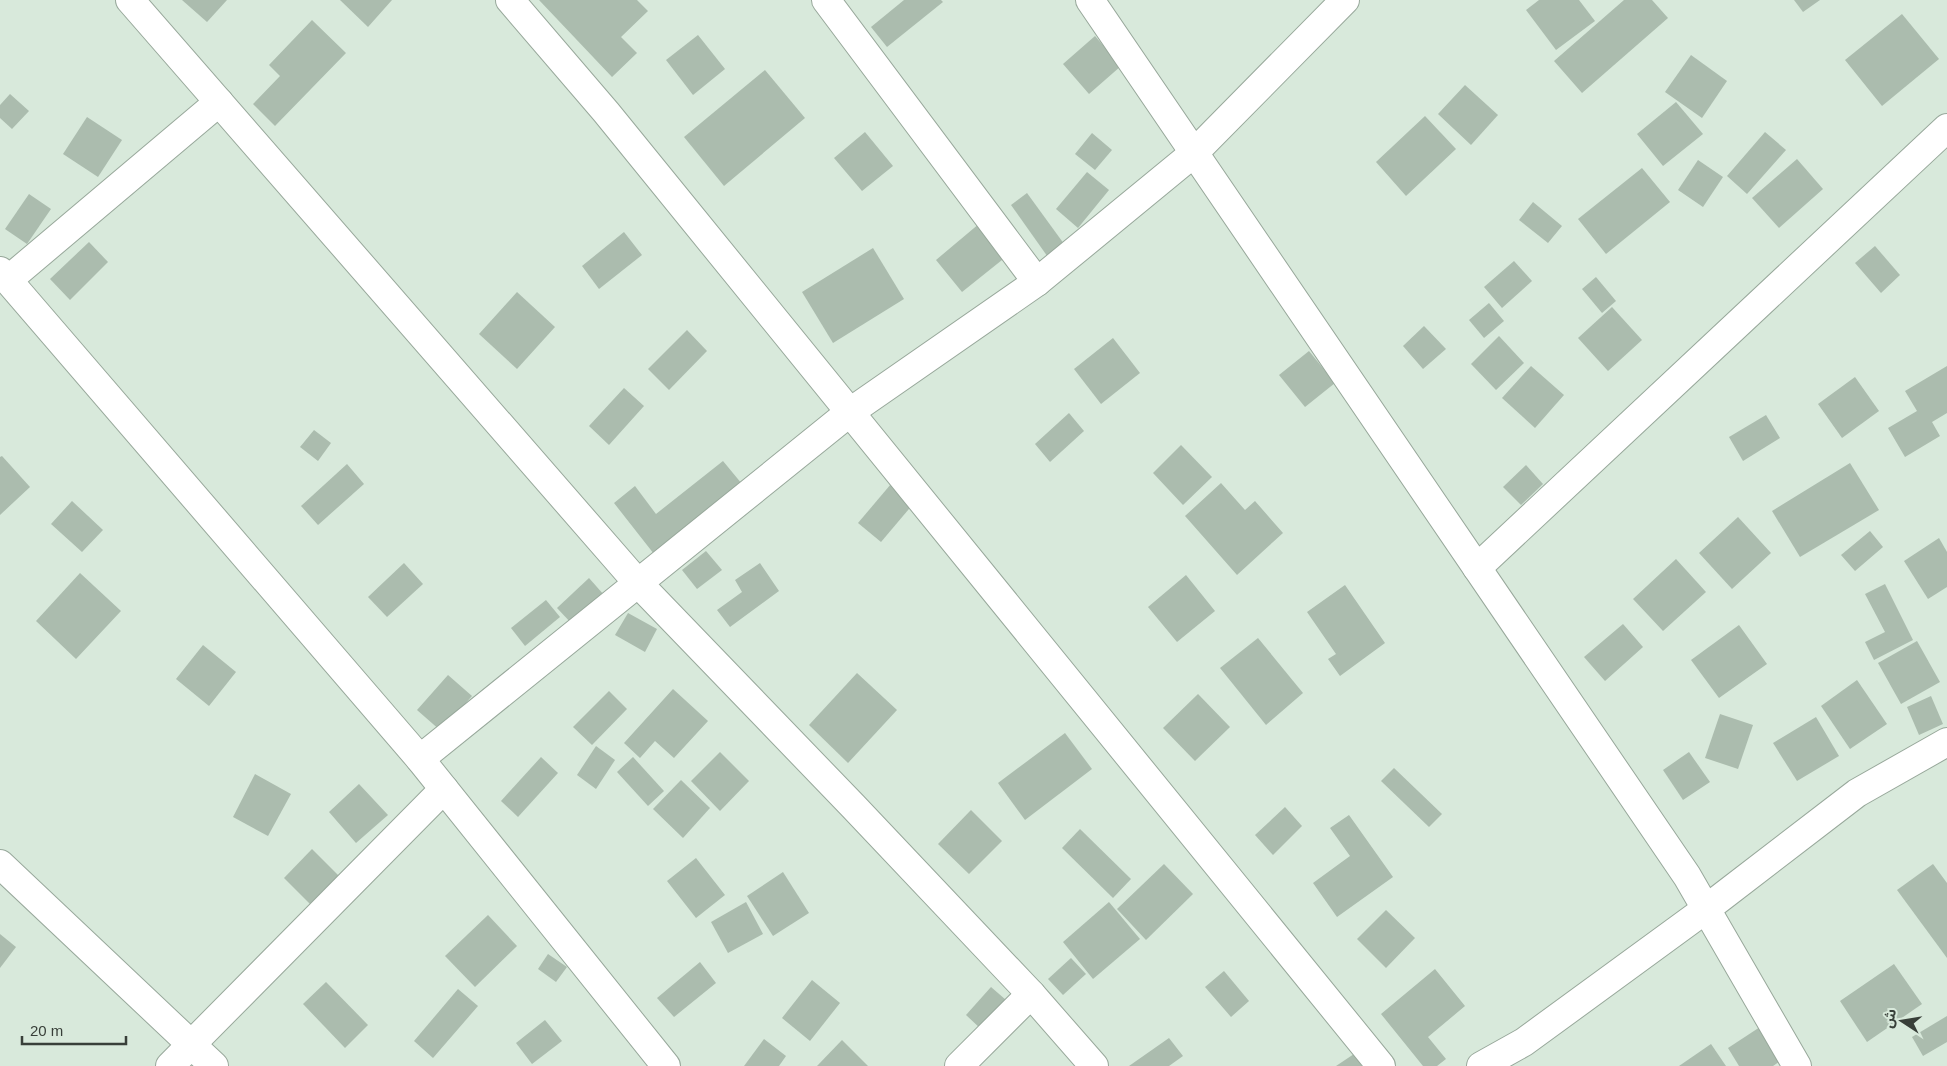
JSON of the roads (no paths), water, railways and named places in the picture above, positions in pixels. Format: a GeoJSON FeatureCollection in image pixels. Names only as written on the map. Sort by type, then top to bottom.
{"type":"FeatureCollection","features":[{"type":"Feature","properties":{"kind":"street"},"geometry":{"type":"LineString","coordinates":[[130,0],[636,582],[860,813],[1031,994],[1094,1066]]}},
{"type":"Feature","properties":{"kind":"street"},"geometry":{"type":"LineString","coordinates":[[510,0],[606,112],[1381,1066]]}},
{"type":"Feature","properties":{"kind":"street"},"geometry":{"type":"LineString","coordinates":[[826,0],[1037,282]]}},
{"type":"Feature","properties":{"kind":"street"},"geometry":{"type":"LineString","coordinates":[[1090,0],[1687,876],[1796,1066]]}},
{"type":"Feature","properties":{"kind":"street"},"geometry":{"type":"LineString","coordinates":[[420,758],[636,582],[850,412],[1037,282],[1194,153],[1345,0]]}},
{"type":"Feature","properties":{"kind":"street"},"geometry":{"type":"LineString","coordinates":[[219,102],[4,276],[420,758],[666,1066]]}},
{"type":"Feature","properties":{"kind":"street"},"geometry":{"type":"LineString","coordinates":[[1477,568],[1947,128]]}},
{"type":"Feature","properties":{"kind":"street"},"geometry":{"type":"LineString","coordinates":[[1481,1066],[1524,1042],[1706,909],[1857,793],[1947,742]]}},
{"type":"Feature","properties":{"kind":"street"},"geometry":{"type":"LineString","coordinates":[[170,1066],[444,789]]}},
{"type":"Feature","properties":{"kind":"street"},"geometry":{"type":"LineString","coordinates":[[0,864],[214,1066]]}},
{"type":"Feature","properties":{"kind":"street"},"geometry":{"type":"LineString","coordinates":[[959,1066],[1031,994]]}}]}
